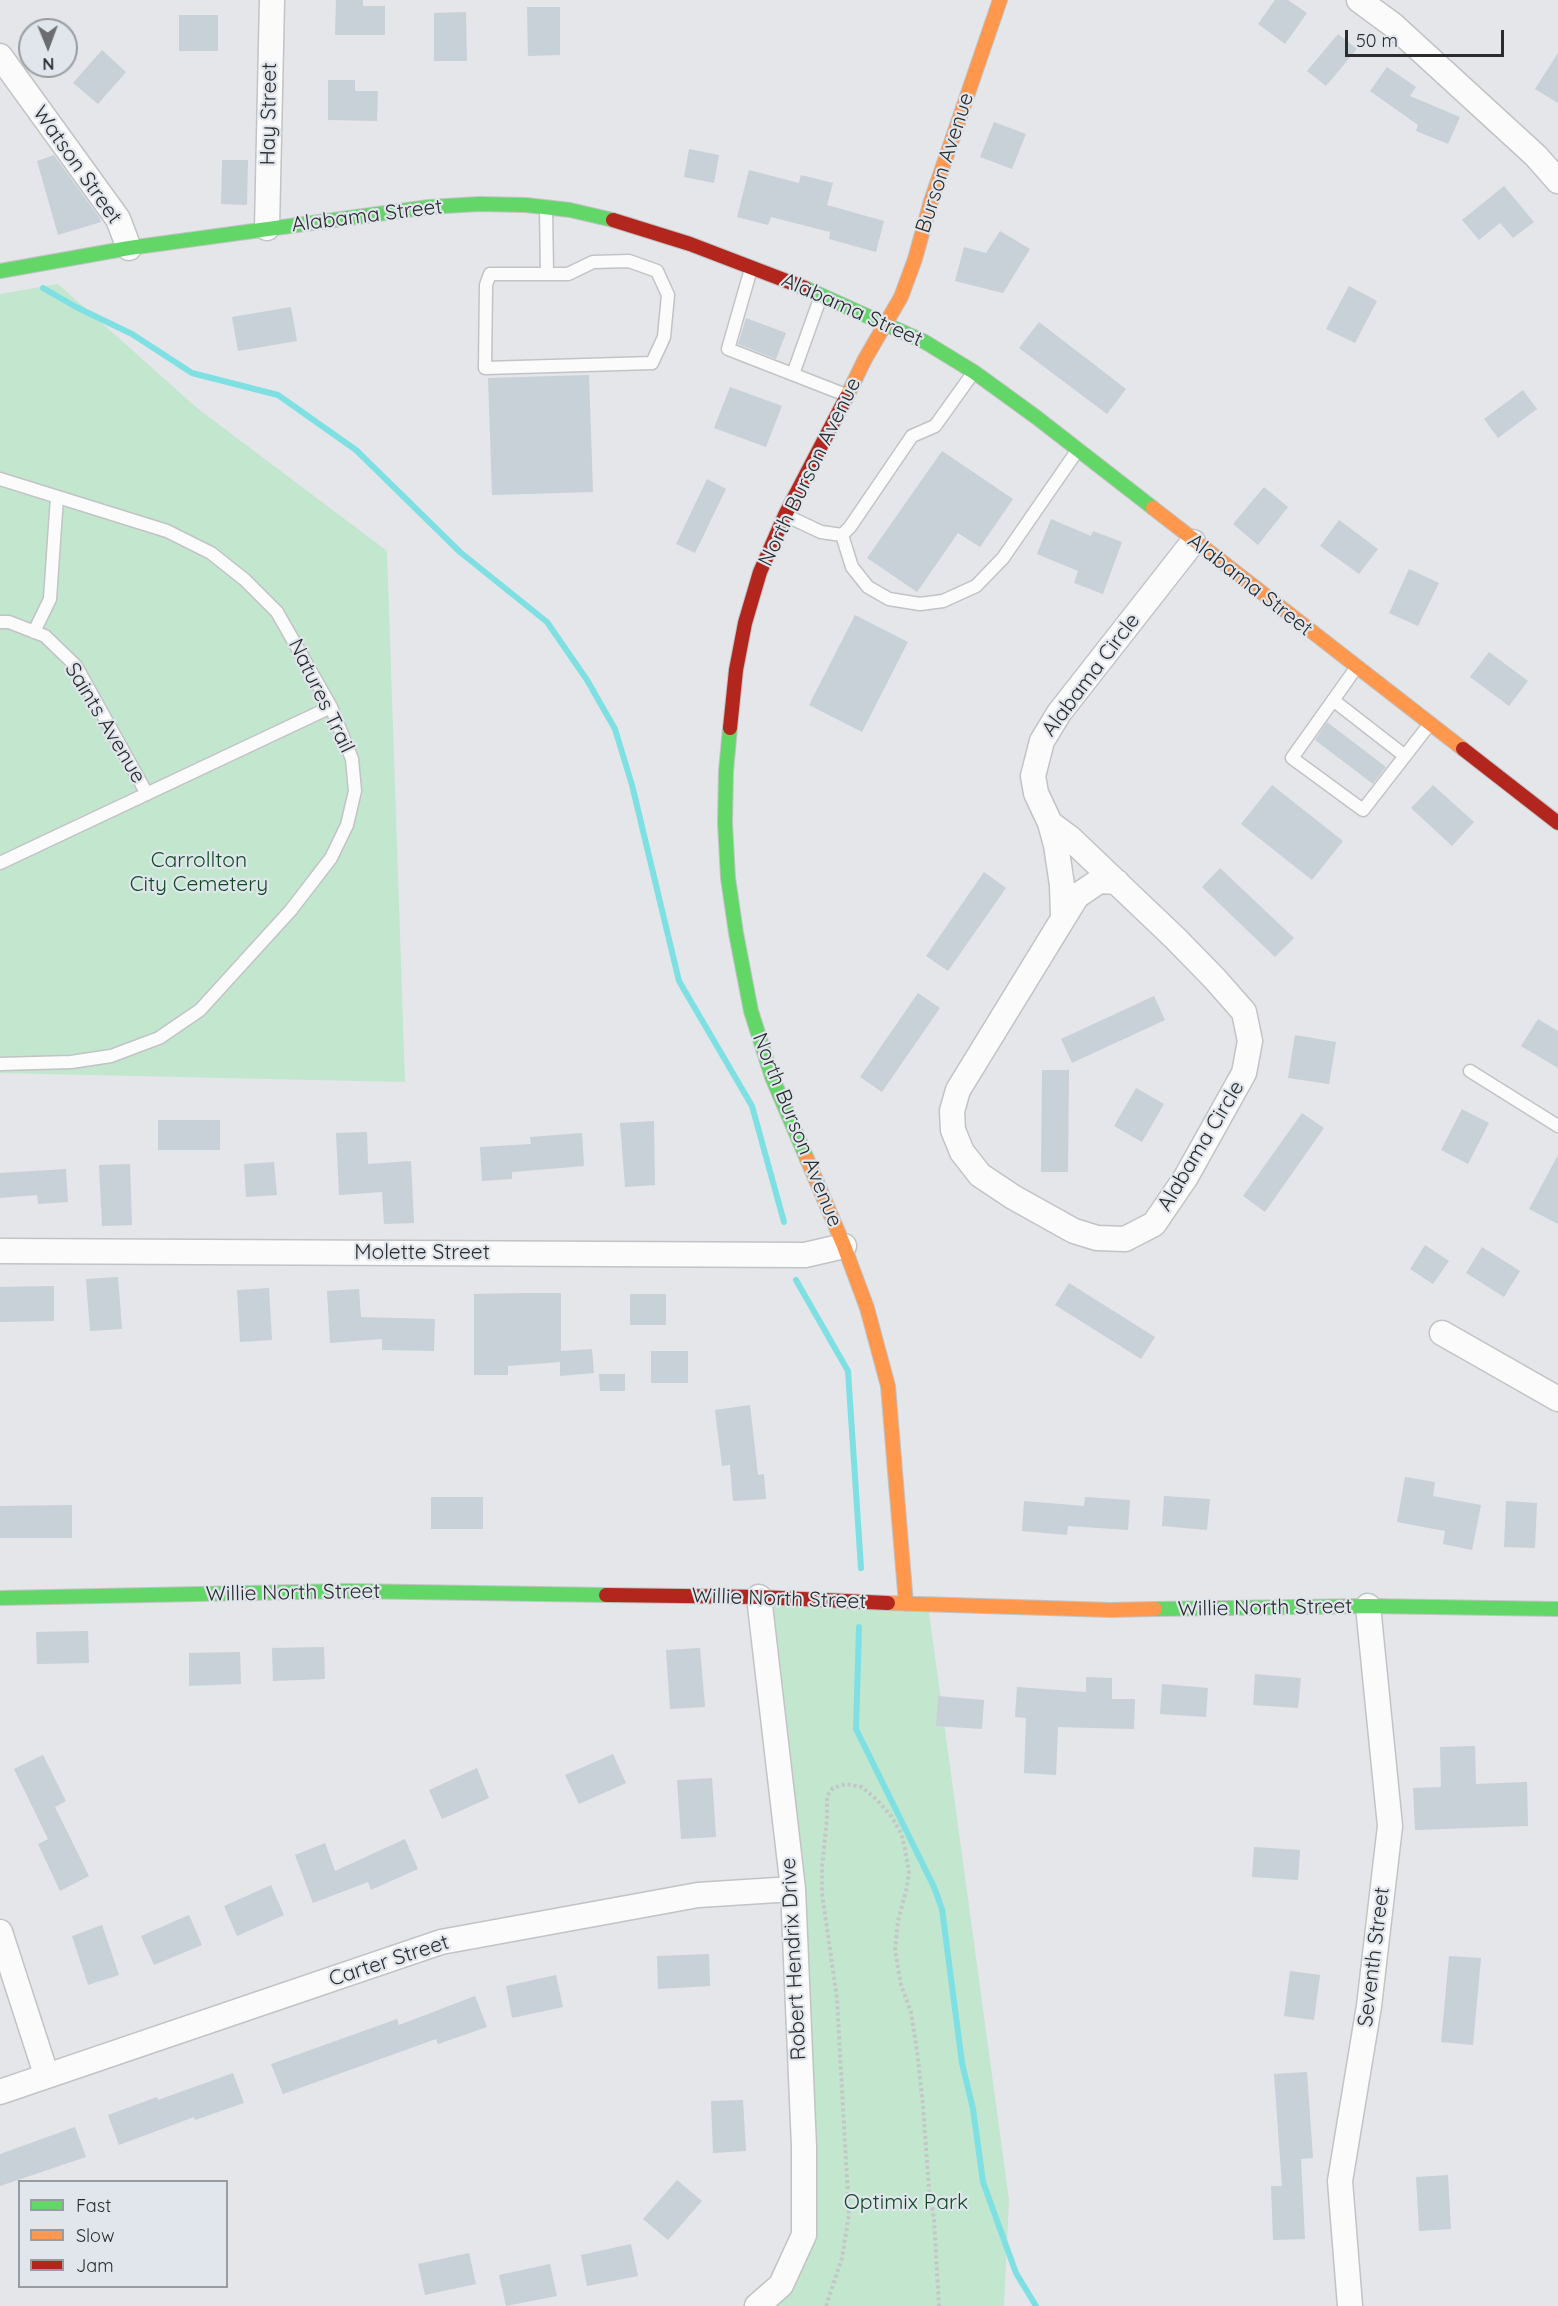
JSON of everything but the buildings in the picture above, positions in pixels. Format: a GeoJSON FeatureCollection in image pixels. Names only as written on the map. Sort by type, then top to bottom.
{"type":"FeatureCollection","features":[{"type":"Feature","properties":{"kind":"street","name":"Hay Street"},"geometry":{"type":"LineString","coordinates":[[267,228],[272,0]]}},
{"type":"Feature","properties":{"kind":"street","name":"Burson Avenue"},"geometry":{"type":"LineString","coordinates":[[887,324],[902,297],[931,201],[1000,0]]}},
{"type":"Feature","properties":{"kind":"street"},"geometry":{"type":"LineString","coordinates":[[1359,0],[1393,25],[1536,156],[1558,182]]}},
{"type":"Feature","properties":{"kind":"street","name":"Watson Street"},"geometry":{"type":"LineString","coordinates":[[0,56],[118,219],[129,248]]}},
{"type":"Feature","properties":{"kind":"street","name":"Alabama Street"},"geometry":{"type":"LineString","coordinates":[[0,271],[129,248],[267,228],[429,207],[504,204],[546,207],[616,221],[690,244],[821,295],[887,324],[926,342],[974,372],[1558,824]]}},
{"type":"Feature","properties":{"kind":"street","name":"North Burson Avenue"},"geometry":{"type":"LineString","coordinates":[[887,324],[866,359],[785,515],[760,572],[745,623],[736,670],[726,771],[724,823],[728,878],[751,1011],[772,1077],[844,1246],[867,1308],[888,1386],[906,1604]]}},
{"type":"Feature","properties":{"kind":"street","name":"Alabama Circle"},"geometry":{"type":"LineString","coordinates":[[1063,916],[1060,865],[1050,823],[1036,793],[1033,776],[1042,741],[1059,713],[1194,542]]}},
{"type":"Feature","properties":{"kind":"street","name":"Alabama Circle"},"geometry":{"type":"LineString","coordinates":[[1050,823],[1070,838],[1117,882],[1175,938],[1244,1012],[1250,1041],[1245,1073],[1186,1177],[1154,1224],[1125,1239],[1097,1238],[1074,1231],[1013,1197],[980,1175],[962,1152],[953,1130],[951,1111],[958,1090],[1077,896],[1088,886],[1099,881],[1117,882]]}},
{"type":"Feature","properties":{"kind":"street","name":"Molette Street"},"geometry":{"type":"LineString","coordinates":[[0,1251],[805,1255],[844,1246]]}},
{"type":"Feature","properties":{"kind":"street"},"geometry":{"type":"LineString","coordinates":[[1442,1333],[1558,1399]]}},
{"type":"Feature","properties":{"kind":"street","name":"Willie North Street"},"geometry":{"type":"LineString","coordinates":[[0,1598],[347,1591],[759,1597],[1110,1610],[1368,1606],[1558,1609]]}},
{"type":"Feature","properties":{"kind":"street","name":"Robert Hendrix Drive"},"geometry":{"type":"LineString","coordinates":[[757,2306],[781,2285],[804,2235],[804,2147],[793,1889],[759,1597]]}},
{"type":"Feature","properties":{"kind":"street","name":"Seventh Street"},"geometry":{"type":"LineString","coordinates":[[1350,2306],[1340,2181],[1369,2006],[1390,1826],[1368,1606]]}},
{"type":"Feature","properties":{"kind":"street","name":"Carter Street"},"geometry":{"type":"LineString","coordinates":[[0,2092],[46,2074],[441,1942],[698,1894],[793,1889]]}},
{"type":"Feature","properties":{"kind":"street"},"geometry":{"type":"LineString","coordinates":[[0,1932],[46,2074]]}},
{"type":"Feature","properties":{"kind":"lane"},"geometry":{"type":"LineString","coordinates":[[546,207],[547,273]]}},
{"type":"Feature","properties":{"kind":"lane"},"geometry":{"type":"LineString","coordinates":[[630,261],[657,271],[668,295],[664,337],[652,363],[485,368],[486,285],[489,274],[547,273],[568,274],[593,262],[630,261]]}},
{"type":"Feature","properties":{"kind":"lane"},"geometry":{"type":"LineString","coordinates":[[752,267],[728,349],[847,396]]}},
{"type":"Feature","properties":{"kind":"lane"},"geometry":{"type":"LineString","coordinates":[[793,374],[821,295]]}},
{"type":"Feature","properties":{"kind":"lane"},"geometry":{"type":"LineString","coordinates":[[842,535],[850,527],[912,436],[935,426],[974,372]]}},
{"type":"Feature","properties":{"kind":"lane"},"geometry":{"type":"LineString","coordinates":[[842,535],[852,567],[868,587],[889,599],[920,604],[943,601],[976,586],[1003,558],[1077,451]]}},
{"type":"Feature","properties":{"kind":"lane","name":"Natures Trail"},"geometry":{"type":"LineString","coordinates":[[0,479],[166,531],[211,553],[245,580],[277,612],[331,707],[352,759],[355,791],[347,825],[331,858],[291,910],[200,1010],[159,1038],[111,1056],[71,1062],[0,1064]]}},
{"type":"Feature","properties":{"kind":"lane"},"geometry":{"type":"LineString","coordinates":[[34,632],[50,599],[57,497]]}},
{"type":"Feature","properties":{"kind":"lane"},"geometry":{"type":"LineString","coordinates":[[785,515],[821,532],[842,535]]}},
{"type":"Feature","properties":{"kind":"lane","name":"Saints Avenue"},"geometry":{"type":"LineString","coordinates":[[0,622],[9,622],[45,636],[76,666],[147,794]]}},
{"type":"Feature","properties":{"kind":"lane"},"geometry":{"type":"LineString","coordinates":[[1356,667],[1292,758],[1363,810],[1430,724]]}},
{"type":"Feature","properties":{"kind":"lane"},"geometry":{"type":"LineString","coordinates":[[1333,700],[1405,756]]}},
{"type":"Feature","properties":{"kind":"lane"},"geometry":{"type":"LineString","coordinates":[[0,863],[331,707]]}},
{"type":"Feature","properties":{"kind":"lane"},"geometry":{"type":"LineString","coordinates":[[1470,1071],[1558,1126]]}},
{"type":"Feature","properties":{"kind":"path"},"geometry":{"type":"LineString","coordinates":[[826,2306],[842,2258],[849,2215],[837,1999],[822,1893],[822,1867],[827,1796],[832,1788],[846,1785],[862,1787],[891,1816],[901,1833],[907,1860],[909,1872],[907,1887],[898,1921],[895,1950],[901,1985],[911,2012],[917,2050],[929,2189],[937,2250],[939,2306]]}},
{"type":"Feature","properties":{"kind":"green space","name":"Carrollton City Cemetery"},"geometry":{"type":"Polygon","coordinates":[[[58,284],[197,408],[387,551],[405,1082],[0,1073],[0,294],[58,284]]]}},
{"type":"Feature","properties":{"kind":"green space","name":"Optimix Park"},"geometry":{"type":"Polygon","coordinates":[[[759,1597],[928,1605],[1009,2200],[1004,2306],[757,2306],[804,2236],[804,2147],[759,1597]]]}},
{"type":"Feature","properties":{"kind":"waterway"},"geometry":{"type":"LineString","coordinates":[[43,288],[132,334],[192,373],[278,395],[356,450],[460,552],[547,622],[587,680],[615,729],[632,785],[679,981],[752,1106],[784,1222]]}},
{"type":"Feature","properties":{"kind":"waterway"},"geometry":{"type":"LineString","coordinates":[[796,1280],[848,1371],[861,1568]]}},
{"type":"Feature","properties":{"kind":"waterway"},"geometry":{"type":"LineString","coordinates":[[859,1627],[856,1729],[934,1887],[942,1909],[962,2063],[973,2109],[983,2182],[1016,2273],[1036,2306]]}},
{"type":"Feature","properties":{"kind":"traffic: fast"},"geometry":{"type":"LineString","coordinates":[[0,271],[129,248],[429,207],[479,204],[526,205],[570,210],[613,220]]}},
{"type":"Feature","properties":{"kind":"traffic: fast"},"geometry":{"type":"LineString","coordinates":[[805,288],[925,342],[974,372],[1153,508]]}},
{"type":"Feature","properties":{"kind":"traffic: fast"},"geometry":{"type":"LineString","coordinates":[[730,728],[725,823],[728,878],[736,933],[751,1011],[772,1077],[807,1159]]}},
{"type":"Feature","properties":{"kind":"traffic: fast"},"geometry":{"type":"LineString","coordinates":[[0,1598],[347,1591],[606,1595]]}},
{"type":"Feature","properties":{"kind":"traffic: fast"},"geometry":{"type":"LineString","coordinates":[[1155,1609],[1368,1606],[1558,1609]]}},
{"type":"Feature","properties":{"kind":"traffic: slow"},"geometry":{"type":"LineString","coordinates":[[846,398],[865,359],[901,297],[915,259],[931,201],[1000,0]]}},
{"type":"Feature","properties":{"kind":"traffic: slow"},"geometry":{"type":"LineString","coordinates":[[1153,508],[1463,749]]}},
{"type":"Feature","properties":{"kind":"traffic: slow"},"geometry":{"type":"LineString","coordinates":[[807,1159],[844,1246],[867,1308],[888,1386],[906,1604]]}},
{"type":"Feature","properties":{"kind":"traffic: slow"},"geometry":{"type":"LineString","coordinates":[[888,1603],[1110,1610],[1155,1609]]}},
{"type":"Feature","properties":{"kind":"traffic: jam"},"geometry":{"type":"LineString","coordinates":[[613,220],[690,244],[805,288]]}},
{"type":"Feature","properties":{"kind":"traffic: jam"},"geometry":{"type":"LineString","coordinates":[[730,728],[736,670],[745,623],[760,572],[785,515],[846,398]]}},
{"type":"Feature","properties":{"kind":"traffic: jam"},"geometry":{"type":"LineString","coordinates":[[1463,749],[1558,823]]}},
{"type":"Feature","properties":{"kind":"traffic: jam"},"geometry":{"type":"LineString","coordinates":[[606,1595],[759,1597],[888,1603]]}}]}
